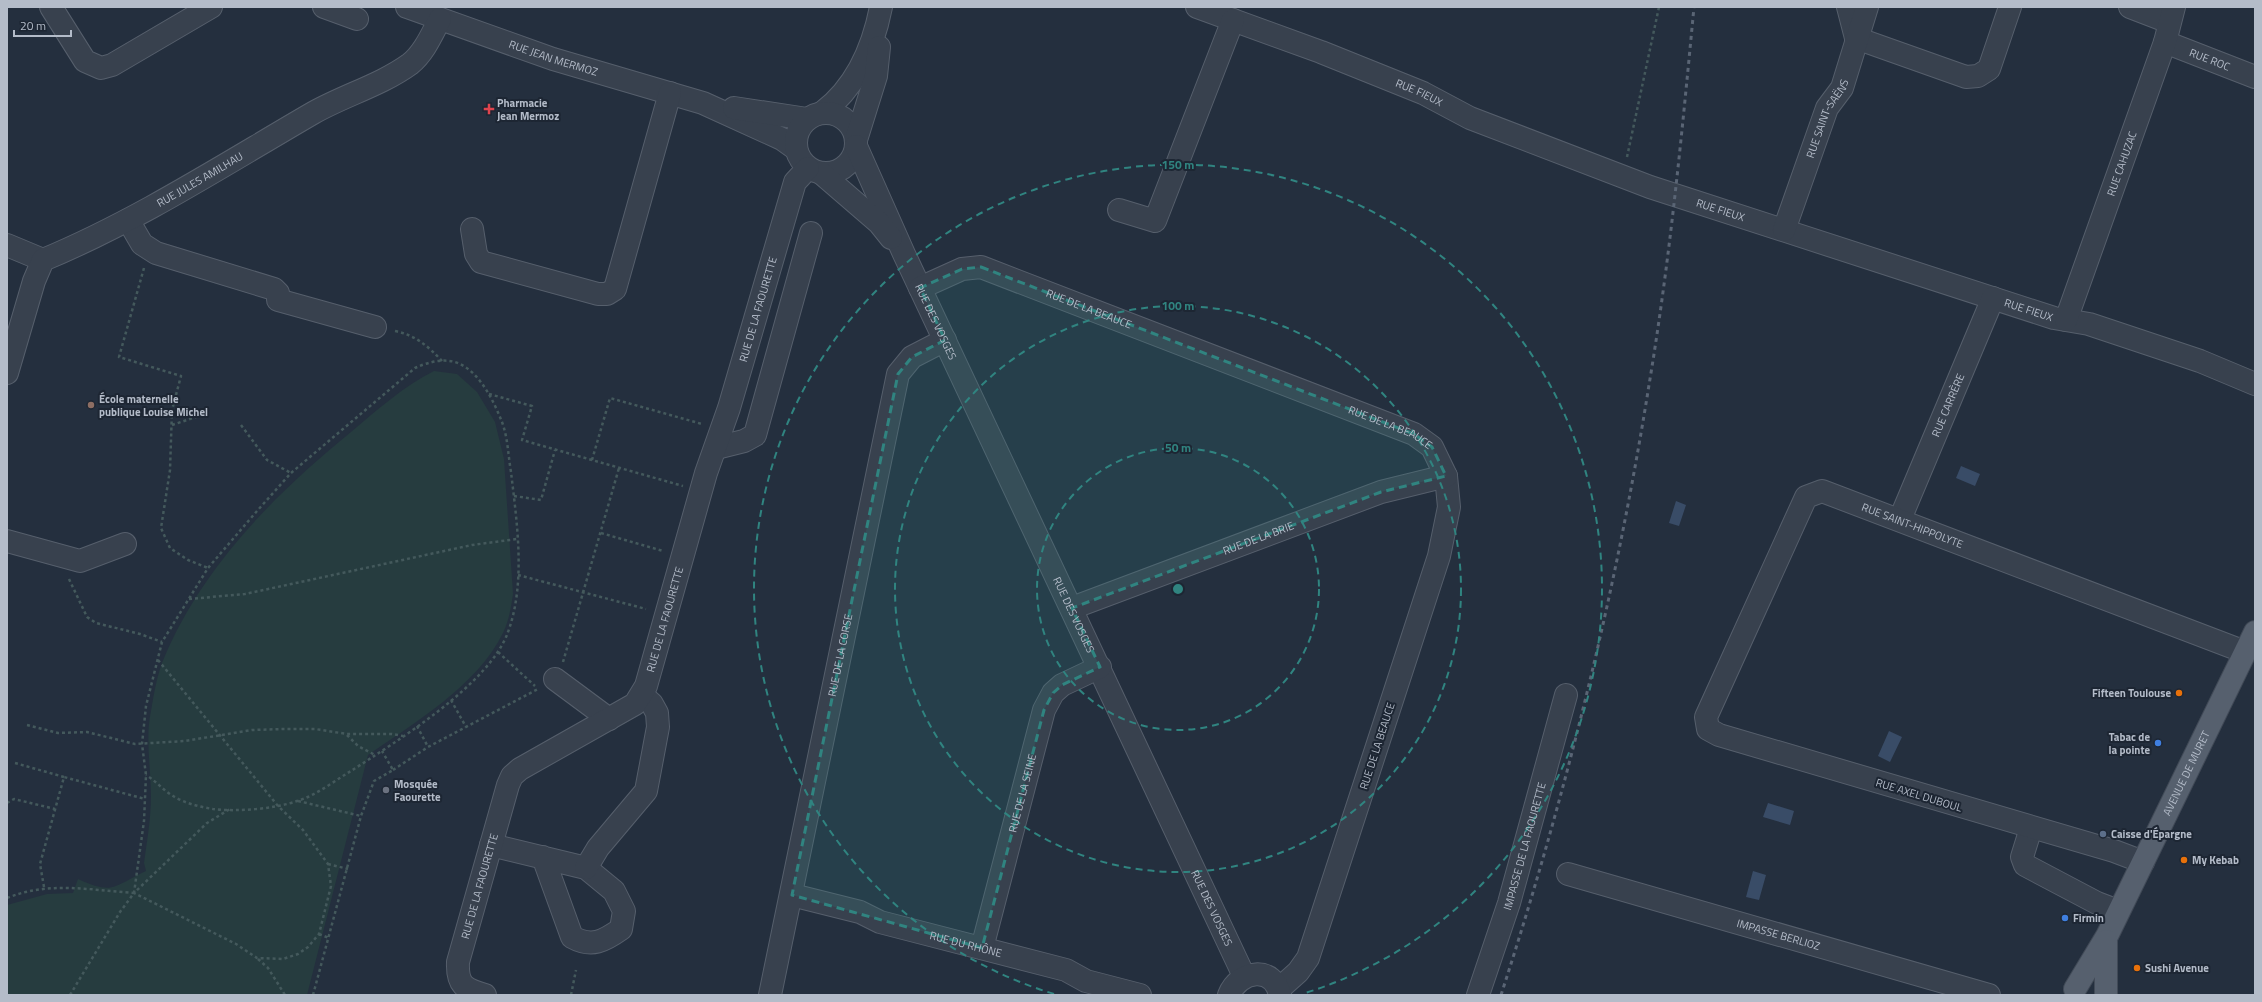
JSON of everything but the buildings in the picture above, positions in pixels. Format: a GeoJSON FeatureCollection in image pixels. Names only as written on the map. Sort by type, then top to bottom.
{"type":"FeatureCollection","features":[{"type":"Feature","properties":{"kind":"main road","name":"AVENUE DE MURET"},"geometry":{"type":"LineString","coordinates":[[2070,992],[2107,936],[2255,632]]}},
{"type":"Feature","properties":{"kind":"main road","name":"AVENUE DE MURET"},"geometry":{"type":"LineString","coordinates":[[2106,995],[2105,970],[2107,936]]}},
{"type":"Feature","properties":{"kind":"main road"},"geometry":{"type":"LineString","coordinates":[[2070,992],[2093,989],[2102,995]]}},
{"type":"Feature","properties":{"kind":"street"},"geometry":{"type":"LineString","coordinates":[[51,7],[85,61],[101,68],[112,65],[211,7]]}},
{"type":"Feature","properties":{"kind":"street"},"geometry":{"type":"LineString","coordinates":[[324,7],[357,19]]}},
{"type":"Feature","properties":{"kind":"street","name":"RUE JEAN MERMOZ"},"geometry":{"type":"LineString","coordinates":[[407,7],[553,59],[670,92],[703,103],[782,139],[796,149]]}},
{"type":"Feature","properties":{"kind":"street","name":"RUE FIEUX"},"geometry":{"type":"LineString","coordinates":[[1197,7],[1321,52],[1423,93],[1470,118],[1623,177],[2054,318],[2089,324],[2200,361],[2255,384]]}},
{"type":"Feature","properties":{"kind":"street"},"geometry":{"type":"LineString","coordinates":[[1848,7],[1856,38],[1966,77],[1978,76],[1989,69],[2010,7]]}},
{"type":"Feature","properties":{"kind":"street","name":"RUE SAINT-SAËNS"},"geometry":{"type":"LineString","coordinates":[[1784,230],[1826,108],[1842,88],[1856,38],[1867,7]]}},
{"type":"Feature","properties":{"kind":"street","name":"RUE ROC"},"geometry":{"type":"LineString","coordinates":[[2130,7],[2169,24],[2255,76]]}},
{"type":"Feature","properties":{"kind":"street"},"geometry":{"type":"LineString","coordinates":[[796,149],[795,140],[797,131],[815,116],[837,102],[861,70],[880,14]]}},
{"type":"Feature","properties":{"kind":"street"},"geometry":{"type":"LineString","coordinates":[[814,170],[830,173],[848,164],[856,143],[876,76],[879,50],[880,14]]}},
{"type":"Feature","properties":{"kind":"street","name":"RUE JULES AMILHAU"},"geometry":{"type":"LineString","coordinates":[[43,260],[76,247],[128,220],[319,110],[383,80],[412,63],[428,43],[440,19]]}},
{"type":"Feature","properties":{"kind":"street"},"geometry":{"type":"LineString","coordinates":[[1120,210],[1155,221],[1233,20]]}},
{"type":"Feature","properties":{"kind":"street","name":"RUE CAHUZAC"},"geometry":{"type":"LineString","coordinates":[[2066,320],[2169,24]]}},
{"type":"Feature","properties":{"kind":"street"},"geometry":{"type":"LineString","coordinates":[[472,229],[476,254],[482,262],[598,294],[607,294],[615,289],[670,92]]}},
{"type":"Feature","properties":{"kind":"street","name":"RUE JEAN MERMOZ"},"geometry":{"type":"LineString","coordinates":[[703,103],[815,116]]}},
{"type":"Feature","properties":{"kind":"street","name":"RUE DES VOSGES"},"geometry":{"type":"LineString","coordinates":[[815,116],[842,117],[854,131],[856,143],[904,254],[1100,667],[1244,976]]}},
{"type":"Feature","properties":{"kind":"street","name":"RUE DES VOSGES"},"geometry":{"type":"LineString","coordinates":[[796,149],[800,160],[879,223],[904,254]]}},
{"type":"Feature","properties":{"kind":"street","name":"RUE DE LA FAOURETTE"},"geometry":{"type":"LineString","coordinates":[[485,995],[473,992],[460,982],[458,962],[491,844],[512,776],[520,769],[635,704],[646,686],[701,491],[719,439],[795,182],[814,170]]}},
{"type":"Feature","properties":{"kind":"street"},"geometry":{"type":"LineString","coordinates":[[128,220],[135,236],[142,244],[156,253],[274,289],[278,293],[278,300],[375,326]]}},
{"type":"Feature","properties":{"kind":"street"},"geometry":{"type":"LineString","coordinates":[[719,439],[744,442],[755,435],[811,234]]}},
{"type":"Feature","properties":{"kind":"street"},"geometry":{"type":"LineString","coordinates":[[7,245],[43,260],[34,281],[7,373]]}},
{"type":"Feature","properties":{"kind":"street","name":"RUE DE LA BEAUCE"},"geometry":{"type":"LineString","coordinates":[[920,288],[962,269],[981,266],[1414,434],[1432,447],[1446,476],[1450,507],[1439,556],[1311,951],[1298,972],[1279,992]]}},
{"type":"Feature","properties":{"kind":"street","name":"RUE CARRÈRE"},"geometry":{"type":"LineString","coordinates":[[1903,512],[1993,298]]}},
{"type":"Feature","properties":{"kind":"street","name":"RUE DE LA CORSE"},"geometry":{"type":"LineString","coordinates":[[770,995],[792,895],[898,374],[912,357],[945,340]]}},
{"type":"Feature","properties":{"kind":"street","name":"RUE DE LA BRIE"},"geometry":{"type":"LineString","coordinates":[[1072,608],[1381,492],[1446,476]]}},
{"type":"Feature","properties":{"kind":"street","name":"RUE SAINT-HIPPOLYTE"},"geometry":{"type":"LineString","coordinates":[[1706,717],[1806,497],[1822,491],[2245,652]]}},
{"type":"Feature","properties":{"kind":"street"},"geometry":{"type":"LineString","coordinates":[[7,541],[80,561],[125,544]]}},
{"type":"Feature","properties":{"kind":"street","name":"RUE DE LA SEINE"},"geometry":{"type":"LineString","coordinates":[[982,948],[1044,710],[1053,693],[1062,685],[1100,667]]}},
{"type":"Feature","properties":{"kind":"street"},"geometry":{"type":"LineString","coordinates":[[546,684],[609,720]]}},
{"type":"Feature","properties":{"kind":"street"},"geometry":{"type":"LineString","coordinates":[[586,868],[598,848],[646,791],[658,728],[657,713],[652,704],[642,694]]}},
{"type":"Feature","properties":{"kind":"street","name":"IMPASSE DE LA FAOURETTE"},"geometry":{"type":"LineString","coordinates":[[1478,995],[1509,903],[1566,695]]}},
{"type":"Feature","properties":{"kind":"street","name":"RUE AXEL DUBOUL"},"geometry":{"type":"LineString","coordinates":[[1706,717],[1708,729],[1719,735],[2031,828],[2114,851],[2143,862]]}},
{"type":"Feature","properties":{"kind":"street"},"geometry":{"type":"LineString","coordinates":[[2031,828],[2022,857],[2025,865],[2097,903],[2118,911]]}},
{"type":"Feature","properties":{"kind":"street"},"geometry":{"type":"LineString","coordinates":[[491,844],[543,857],[586,868],[614,890],[624,911],[621,929],[604,941],[582,943],[572,937],[543,857]]}},
{"type":"Feature","properties":{"kind":"street","name":"IMPASSE BERLIOZ"},"geometry":{"type":"LineString","coordinates":[[1568,874],[1989,995]]}},
{"type":"Feature","properties":{"kind":"street","name":"RUE DU RHÔNE"},"geometry":{"type":"LineString","coordinates":[[792,895],[860,912],[880,922],[1066,970],[1086,981],[1140,995]]}},
{"type":"Feature","properties":{"kind":"street"},"geometry":{"type":"LineString","coordinates":[[1229,995],[1234,984],[1244,976],[1261,974],[1272,980],[1279,992]]}},
{"type":"Feature","properties":{"kind":"path"},"geometry":{"type":"LineString","coordinates":[[1623,177],[1659,7]]}},
{"type":"Feature","properties":{"kind":"path"},"geometry":{"type":"LineString","coordinates":[[149,249],[119,357],[181,376],[172,410],[170,470],[161,528],[170,548],[188,560],[208,568]]}},
{"type":"Feature","properties":{"kind":"path"},"geometry":{"type":"LineString","coordinates":[[375,326],[406,334],[426,345],[442,361]]}},
{"type":"Feature","properties":{"kind":"path"},"geometry":{"type":"LineString","coordinates":[[134,893],[140,863],[145,799],[146,775],[142,744],[146,706],[162,642],[208,568],[291,473],[415,368],[427,363],[442,361],[459,363],[469,370],[489,394],[502,422],[506,439],[514,496],[517,539],[518,596],[508,634],[498,652],[477,677],[451,700],[417,726],[382,751],[320,790],[298,801],[278,806],[214,809],[191,804],[172,796],[158,782],[146,775]]}},
{"type":"Feature","properties":{"kind":"path"},"geometry":{"type":"LineString","coordinates":[[489,394],[532,406],[522,440],[701,491]]}},
{"type":"Feature","properties":{"kind":"path"},"geometry":{"type":"LineString","coordinates":[[592,460],[610,398],[719,439]]}},
{"type":"Feature","properties":{"kind":"path"},"geometry":{"type":"LineString","coordinates":[[172,425],[206,414]]}},
{"type":"Feature","properties":{"kind":"path"},"geometry":{"type":"LineString","coordinates":[[241,425],[266,460],[291,473]]}},
{"type":"Feature","properties":{"kind":"path"},"geometry":{"type":"LineString","coordinates":[[514,496],[540,500],[555,450]]}},
{"type":"Feature","properties":{"kind":"path"},"geometry":{"type":"LineString","coordinates":[[313,995],[361,816],[374,781],[428,747],[546,684],[560,673],[619,468]]}},
{"type":"Feature","properties":{"kind":"path"},"geometry":{"type":"LineString","coordinates":[[600,533],[683,557]]}},
{"type":"Feature","properties":{"kind":"path"},"geometry":{"type":"LineString","coordinates":[[189,599],[245,594],[472,545],[517,539]]}},
{"type":"Feature","properties":{"kind":"path"},"geometry":{"type":"LineString","coordinates":[[54,555],[65,569],[86,617],[96,623],[140,634],[162,642]]}},
{"type":"Feature","properties":{"kind":"path"},"geometry":{"type":"LineString","coordinates":[[518,574],[666,615]]}},
{"type":"Feature","properties":{"kind":"path"},"geometry":{"type":"LineString","coordinates":[[498,652],[546,684]]}},
{"type":"Feature","properties":{"kind":"path"},"geometry":{"type":"LineString","coordinates":[[158,660],[278,806],[303,830],[328,864],[331,886],[320,934],[308,947],[298,954],[282,959],[257,958]]}},
{"type":"Feature","properties":{"kind":"path"},"geometry":{"type":"LineString","coordinates":[[451,700],[466,727]]}},
{"type":"Feature","properties":{"kind":"path"},"geometry":{"type":"LineString","coordinates":[[27,725],[58,733],[87,732],[142,744],[186,741],[252,730],[284,729],[315,729],[347,734],[392,734],[403,736]]}},
{"type":"Feature","properties":{"kind":"path"},"geometry":{"type":"LineString","coordinates":[[417,726],[428,747]]}},
{"type":"Feature","properties":{"kind":"path"},"geometry":{"type":"LineString","coordinates":[[347,734],[358,746],[375,755]]}},
{"type":"Feature","properties":{"kind":"path"},"geometry":{"type":"LineString","coordinates":[[382,751],[393,770]]}},
{"type":"Feature","properties":{"kind":"path"},"geometry":{"type":"LineString","coordinates":[[16,764],[145,799]]}},
{"type":"Feature","properties":{"kind":"path"},"geometry":{"type":"LineString","coordinates":[[44,888],[40,864],[64,777]]}},
{"type":"Feature","properties":{"kind":"path"},"geometry":{"type":"LineString","coordinates":[[7,803],[14,799],[55,809]]}},
{"type":"Feature","properties":{"kind":"path"},"geometry":{"type":"LineString","coordinates":[[298,801],[361,816]]}},
{"type":"Feature","properties":{"kind":"path"},"geometry":{"type":"LineString","coordinates":[[70,995],[120,912],[134,893],[207,823],[231,809]]}},
{"type":"Feature","properties":{"kind":"path"},"geometry":{"type":"LineString","coordinates":[[328,864],[348,869]]}},
{"type":"Feature","properties":{"kind":"path"},"geometry":{"type":"LineString","coordinates":[[7,898],[22,892],[44,888],[134,893],[236,944],[257,958],[268,968],[285,995]]}},
{"type":"Feature","properties":{"kind":"path"},"geometry":{"type":"LineString","coordinates":[[320,934],[329,938]]}},
{"type":"Feature","properties":{"kind":"path"},"geometry":{"type":"LineString","coordinates":[[571,995],[576,970]]}},
{"type":"Feature","properties":{"kind":"highlighted area"},"geometry":{"type":"Polygon","coordinates":[[[981,267],[1414,434],[1432,447],[1446,476],[1381,492],[1072,608],[1100,667],[1062,685],[1053,693],[1044,710],[982,948],[792,895],[898,374],[912,357],[945,340],[920,288],[962,269],[981,267]]]}},
{"type":"Feature","properties":{"kind":"green space"},"geometry":{"type":"Polygon","coordinates":[[[434,371],[457,374],[477,392],[495,422],[504,459],[513,594],[511,609],[503,633],[492,652],[477,670],[443,702],[368,755],[307,995],[7,995],[7,905],[47,894],[73,893],[78,879],[106,888],[119,885],[146,871],[144,863],[150,821],[151,796],[148,732],[159,671],[180,624],[220,562],[269,506],[323,456],[391,399],[434,371]]]}},
{"type":"Feature","properties":{"kind":"water"},"geometry":{"type":"Polygon","coordinates":[[[1961,466],[1980,474],[1975,486],[1956,478],[1961,466]]]}},
{"type":"Feature","properties":{"kind":"water"},"geometry":{"type":"Polygon","coordinates":[[[1676,501],[1686,505],[1679,526],[1669,523],[1676,501]]]}},
{"type":"Feature","properties":{"kind":"water"},"geometry":{"type":"Polygon","coordinates":[[[1889,731],[1902,737],[1890,762],[1878,756],[1889,731]]]}},
{"type":"Feature","properties":{"kind":"water"},"geometry":{"type":"Polygon","coordinates":[[[1768,803],[1794,811],[1790,825],[1763,817],[1768,803]]]}},
{"type":"Feature","properties":{"kind":"water"},"geometry":{"type":"Polygon","coordinates":[[[1753,871],[1766,875],[1759,900],[1746,897],[1753,871]]]}},
{"type":"Feature","properties":{"kind":"railway"},"geometry":{"type":"LineString","coordinates":[[1501,995],[1525,920],[1568,769],[1605,616],[1621,540],[1649,385],[1663,290],[1680,149],[1694,7]]}},
{"type":"Feature","properties":{"kind":"place","name":"Pharmacie Jean Mermoz"},"geometry":{"type":"Point","coordinates":[489,109]}},
{"type":"Feature","properties":{"kind":"place","name":"École maternelle publique Louise Michel"},"geometry":{"type":"Point","coordinates":[91,405]}},
{"type":"Feature","properties":{"kind":"place","name":"Fifteen Toulouse"},"geometry":{"type":"Point","coordinates":[2179,693]}},
{"type":"Feature","properties":{"kind":"place","name":"Tabac de la pointe"},"geometry":{"type":"Point","coordinates":[2158,743]}},
{"type":"Feature","properties":{"kind":"place","name":"Mosquée Faourette"},"geometry":{"type":"Point","coordinates":[386,790]}},
{"type":"Feature","properties":{"kind":"place","name":"Caisse d'Épargne"},"geometry":{"type":"Point","coordinates":[2103,834]}},
{"type":"Feature","properties":{"kind":"place","name":"My Kebab"},"geometry":{"type":"Point","coordinates":[2184,860]}},
{"type":"Feature","properties":{"kind":"place","name":"Firmin"},"geometry":{"type":"Point","coordinates":[2065,918]}},
{"type":"Feature","properties":{"kind":"place","name":"Sushi Avenue"},"geometry":{"type":"Point","coordinates":[2137,968]}}]}
